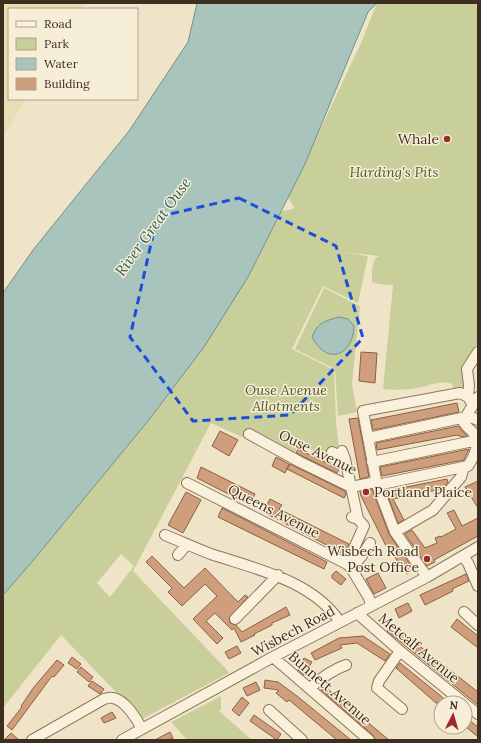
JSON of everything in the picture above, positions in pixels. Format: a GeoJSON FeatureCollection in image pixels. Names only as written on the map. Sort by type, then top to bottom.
{"type":"FeatureCollection","features":[{"type":"Feature","properties":{"kind":"street"},"geometry":{"type":"LineString","coordinates":[[395,532],[433,510],[461,477],[471,462],[478,440],[476,435],[465,425],[464,422],[473,400],[467,369],[478,352]]}},
{"type":"Feature","properties":{"kind":"street"},"geometry":{"type":"LineString","coordinates":[[427,577],[395,532],[376,484],[363,411],[460,393],[473,400]]}},
{"type":"Feature","properties":{"kind":"street"},"geometry":{"type":"LineString","coordinates":[[368,438],[466,417],[478,420]]}},
{"type":"Feature","properties":{"kind":"street","name":"Ouse Avenue"},"geometry":{"type":"LineString","coordinates":[[249,434],[300,462],[351,487],[376,484],[471,462]]}},
{"type":"Feature","properties":{"kind":"street"},"geometry":{"type":"LineString","coordinates":[[372,462],[478,440]]}},
{"type":"Feature","properties":{"kind":"street"},"geometry":{"type":"LineString","coordinates":[[332,452],[344,455],[351,487],[355,518],[364,526],[349,566]]}},
{"type":"Feature","properties":{"kind":"street","name":"Queens Avenue"},"geometry":{"type":"LineString","coordinates":[[187,483],[349,566]]}},
{"type":"Feature","properties":{"kind":"street"},"geometry":{"type":"LineString","coordinates":[[165,536],[209,553],[278,575],[293,583],[327,606],[340,622]]}},
{"type":"Feature","properties":{"kind":"street"},"geometry":{"type":"LineString","coordinates":[[349,566],[361,556],[370,543]]}},
{"type":"Feature","properties":{"kind":"street"},"geometry":{"type":"LineString","coordinates":[[178,554],[187,544]]}},
{"type":"Feature","properties":{"kind":"street","name":"Wisbech Road"},"geometry":{"type":"LineString","coordinates":[[122,740],[273,657],[427,577],[478,547]]}},
{"type":"Feature","properties":{"kind":"street"},"geometry":{"type":"LineString","coordinates":[[463,556],[468,563],[478,586]]}},
{"type":"Feature","properties":{"kind":"street"},"geometry":{"type":"LineString","coordinates":[[349,566],[369,598],[371,606]]}},
{"type":"Feature","properties":{"kind":"street"},"geometry":{"type":"LineString","coordinates":[[235,619],[278,575]]}},
{"type":"Feature","properties":{"kind":"street"},"geometry":{"type":"LineString","coordinates":[[464,612],[477,622]]}},
{"type":"Feature","properties":{"kind":"street","name":"Metcalf Avenue"},"geometry":{"type":"LineString","coordinates":[[357,613],[400,651],[455,695]]}},
{"type":"Feature","properties":{"kind":"street"},"geometry":{"type":"LineString","coordinates":[[400,651],[379,681],[377,688],[402,709]]}},
{"type":"Feature","properties":{"kind":"street","name":"Bunnett Avenue"},"geometry":{"type":"LineString","coordinates":[[273,657],[368,740]]}},
{"type":"Feature","properties":{"kind":"street"},"geometry":{"type":"LineString","coordinates":[[310,688],[319,679],[346,665]]}},
{"type":"Feature","properties":{"kind":"street"},"geometry":{"type":"LineString","coordinates":[[32,740],[110,697],[118,700],[124,705],[136,717],[142,729]]}},
{"type":"Feature","properties":{"kind":"street"},"geometry":{"type":"LineString","coordinates":[[269,710],[302,740]]}},
{"type":"Feature","properties":{"kind":"highlighted area"},"geometry":{"type":"Polygon","coordinates":[[[239,198],[336,246],[363,338],[290,415],[193,421],[130,337],[157,217],[239,198]]]}},
{"type":"Feature","properties":{"kind":"shaded area"},"geometry":{"type":"Polygon","coordinates":[[[3,3],[84,3],[82,8],[8,8],[8,100],[25,100],[3,137],[3,3]]]}},
{"type":"Feature","properties":{"kind":"green space"},"geometry":{"type":"Polygon","coordinates":[[[377,3],[475,3],[478,8],[478,348],[465,390],[454,391],[452,384],[444,382],[414,389],[383,389],[393,285],[372,282],[373,263],[379,256],[342,252],[368,256],[358,303],[323,286],[292,349],[334,370],[336,423],[341,465],[300,444],[293,455],[248,430],[244,438],[211,423],[133,571],[229,673],[142,719],[61,635],[3,708],[3,595],[89,492],[248,277],[282,211],[293,209],[294,207],[288,198],[361,43],[377,3]],[[121,554],[97,583],[110,597],[134,566],[121,554]]]}},
{"type":"Feature","properties":{"kind":"green space"},"geometry":{"type":"Polygon","coordinates":[[[324,288],[360,306],[352,384],[357,412],[338,416],[335,369],[295,349],[324,288]]]}},
{"type":"Feature","properties":{"kind":"green space"},"geometry":{"type":"Polygon","coordinates":[[[221,696],[221,709],[219,711],[252,740],[187,740],[171,722],[221,696]]]}},
{"type":"Feature","properties":{"kind":"water","name":"River Great Ouse"},"geometry":{"type":"Polygon","coordinates":[[[197,3],[377,3],[368,12],[305,164],[248,277],[204,347],[148,421],[3,595],[3,293],[33,250],[129,131],[188,42],[197,3]]]}},
{"type":"Feature","properties":{"kind":"water"},"geometry":{"type":"Polygon","coordinates":[[[339,317],[348,319],[354,326],[353,336],[344,350],[338,354],[325,352],[318,346],[312,337],[314,332],[322,323],[339,317]]]}},
{"type":"Feature","properties":{"kind":"building"},"geometry":{"type":"Polygon","coordinates":[[[361,352],[377,353],[375,383],[359,381],[361,352]]]}},
{"type":"Feature","properties":{"kind":"building"},"geometry":{"type":"Polygon","coordinates":[[[457,403],[459,412],[373,430],[371,420],[457,403]]]}},
{"type":"Feature","properties":{"kind":"building"},"geometry":{"type":"Polygon","coordinates":[[[358,418],[369,477],[360,479],[349,419],[358,418]]]}},
{"type":"Feature","properties":{"kind":"building"},"geometry":{"type":"Polygon","coordinates":[[[458,426],[467,436],[462,437],[457,435],[377,450],[376,443],[458,426]]]}},
{"type":"Feature","properties":{"kind":"building"},"geometry":{"type":"Polygon","coordinates":[[[220,431],[238,440],[229,456],[212,446],[220,431]]]}},
{"type":"Feature","properties":{"kind":"building"},"geometry":{"type":"Polygon","coordinates":[[[298,449],[339,469],[337,473],[296,453],[298,449]]]}},
{"type":"Feature","properties":{"kind":"building"},"geometry":{"type":"Polygon","coordinates":[[[469,449],[464,460],[382,476],[380,467],[469,449]]]}},
{"type":"Feature","properties":{"kind":"building"},"geometry":{"type":"Polygon","coordinates":[[[276,457],[289,464],[285,473],[272,466],[276,457]]]}},
{"type":"Feature","properties":{"kind":"building"},"geometry":{"type":"Polygon","coordinates":[[[290,464],[345,491],[346,495],[344,498],[287,469],[290,464]]]}},
{"type":"Feature","properties":{"kind":"building"},"geometry":{"type":"Polygon","coordinates":[[[201,467],[255,494],[250,505],[197,478],[201,467]]]}},
{"type":"Feature","properties":{"kind":"building"},"geometry":{"type":"Polygon","coordinates":[[[447,479],[448,482],[442,489],[393,499],[404,520],[398,523],[386,491],[447,479]]]}},
{"type":"Feature","properties":{"kind":"building"},"geometry":{"type":"Polygon","coordinates":[[[478,481],[478,508],[465,487],[478,481]]]}},
{"type":"Feature","properties":{"kind":"building"},"geometry":{"type":"Polygon","coordinates":[[[372,489],[389,534],[414,570],[407,574],[385,544],[361,496],[360,492],[372,489]]]}},
{"type":"Feature","properties":{"kind":"building"},"geometry":{"type":"Polygon","coordinates":[[[186,492],[201,500],[183,533],[168,525],[186,492]]]}},
{"type":"Feature","properties":{"kind":"building"},"geometry":{"type":"Polygon","coordinates":[[[270,499],[282,505],[279,509],[349,544],[344,554],[263,512],[270,499]]]}},
{"type":"Feature","properties":{"kind":"building"},"geometry":{"type":"Polygon","coordinates":[[[222,508],[327,562],[324,569],[218,517],[222,508]]]}},
{"type":"Feature","properties":{"kind":"building"},"geometry":{"type":"Polygon","coordinates":[[[454,510],[462,526],[478,518],[478,536],[434,560],[435,562],[427,566],[405,534],[412,530],[425,548],[437,543],[435,538],[441,537],[456,529],[447,513],[454,510]]]}},
{"type":"Feature","properties":{"kind":"building"},"geometry":{"type":"Polygon","coordinates":[[[152,556],[184,588],[205,568],[238,602],[245,595],[248,597],[229,618],[230,623],[236,625],[242,632],[286,607],[290,615],[272,623],[272,625],[241,642],[234,628],[232,630],[215,613],[206,621],[223,638],[217,644],[193,619],[217,596],[205,584],[182,606],[168,592],[172,588],[146,562],[152,556]]]}},
{"type":"Feature","properties":{"kind":"building"},"geometry":{"type":"Polygon","coordinates":[[[336,571],[346,579],[341,585],[332,578],[332,575],[336,571]]]}},
{"type":"Feature","properties":{"kind":"building"},"geometry":{"type":"Polygon","coordinates":[[[378,573],[386,588],[374,594],[366,579],[378,573]]]}},
{"type":"Feature","properties":{"kind":"building"},"geometry":{"type":"Polygon","coordinates":[[[466,574],[469,581],[425,605],[420,595],[466,574]]]}},
{"type":"Feature","properties":{"kind":"building"},"geometry":{"type":"Polygon","coordinates":[[[408,603],[412,611],[399,618],[395,609],[408,603]]]}},
{"type":"Feature","properties":{"kind":"building"},"geometry":{"type":"Polygon","coordinates":[[[457,619],[478,636],[478,648],[451,627],[457,619]]]}},
{"type":"Feature","properties":{"kind":"building"},"geometry":{"type":"Polygon","coordinates":[[[394,626],[478,692],[478,705],[473,701],[473,695],[466,695],[387,631],[394,626]]]}},
{"type":"Feature","properties":{"kind":"building"},"geometry":{"type":"Polygon","coordinates":[[[363,636],[390,654],[385,661],[357,643],[340,645],[342,648],[315,660],[311,653],[339,638],[363,636]]]}},
{"type":"Feature","properties":{"kind":"building"},"geometry":{"type":"Polygon","coordinates":[[[237,646],[241,653],[229,659],[225,652],[237,646]]]}},
{"type":"Feature","properties":{"kind":"building"},"geometry":{"type":"Polygon","coordinates":[[[72,657],[81,664],[77,669],[68,663],[72,657]]]}},
{"type":"Feature","properties":{"kind":"building"},"geometry":{"type":"Polygon","coordinates":[[[304,658],[312,662],[304,675],[298,670],[304,658]]]}},
{"type":"Feature","properties":{"kind":"building"},"geometry":{"type":"Polygon","coordinates":[[[57,660],[64,665],[54,677],[52,676],[12,730],[7,726],[22,707],[21,706],[34,687],[57,660]]]}},
{"type":"Feature","properties":{"kind":"building"},"geometry":{"type":"Polygon","coordinates":[[[400,663],[440,695],[433,695],[433,700],[396,668],[400,663]]]}},
{"type":"Feature","properties":{"kind":"building"},"geometry":{"type":"Polygon","coordinates":[[[81,667],[93,677],[89,682],[77,672],[81,667]]]}},
{"type":"Feature","properties":{"kind":"building"},"geometry":{"type":"Polygon","coordinates":[[[265,680],[278,682],[351,740],[337,740],[289,700],[287,702],[276,693],[279,690],[264,688],[265,680]]]}},
{"type":"Feature","properties":{"kind":"building"},"geometry":{"type":"Polygon","coordinates":[[[92,681],[104,689],[100,694],[88,686],[92,681]]]}},
{"type":"Feature","properties":{"kind":"building"},"geometry":{"type":"Polygon","coordinates":[[[256,682],[260,690],[247,696],[243,688],[256,682]]]}},
{"type":"Feature","properties":{"kind":"building"},"geometry":{"type":"Polygon","coordinates":[[[324,686],[389,740],[375,739],[373,735],[321,690],[324,686]]]}},
{"type":"Feature","properties":{"kind":"building"},"geometry":{"type":"Polygon","coordinates":[[[242,697],[249,703],[239,716],[232,710],[242,697]]]}},
{"type":"Feature","properties":{"kind":"building"},"geometry":{"type":"Polygon","coordinates":[[[112,712],[116,718],[104,723],[101,718],[112,712]]]}},
{"type":"Feature","properties":{"kind":"building"},"geometry":{"type":"Polygon","coordinates":[[[254,715],[281,734],[277,740],[250,721],[254,715]]]}},
{"type":"Feature","properties":{"kind":"building"},"geometry":{"type":"Polygon","coordinates":[[[473,723],[478,727],[478,737],[473,733],[473,723]]]}},
{"type":"Feature","properties":{"kind":"building"},"geometry":{"type":"Polygon","coordinates":[[[170,732],[173,738],[168,740],[155,740],[170,732]]]}},
{"type":"Feature","properties":{"kind":"building"},"geometry":{"type":"Polygon","coordinates":[[[11,733],[19,740],[4,740],[11,733]]]}},
{"type":"Feature","properties":{"kind":"place","name":"Whale"},"geometry":{"type":"Point","coordinates":[447,139]}},
{"type":"Feature","properties":{"kind":"place","name":"Portland Plaice"},"geometry":{"type":"Point","coordinates":[366,492]}},
{"type":"Feature","properties":{"kind":"place","name":"Wisbech Road Post Office"},"geometry":{"type":"Point","coordinates":[427,559]}},
{"type":"Feature","properties":{"kind":"park label","name":"Harding's Pits"},"geometry":{"type":"Point","coordinates":[394,172]}},
{"type":"Feature","properties":{"kind":"park label","name":"Ouse Avenue Allotments"},"geometry":{"type":"Point","coordinates":[286,398]}}]}
